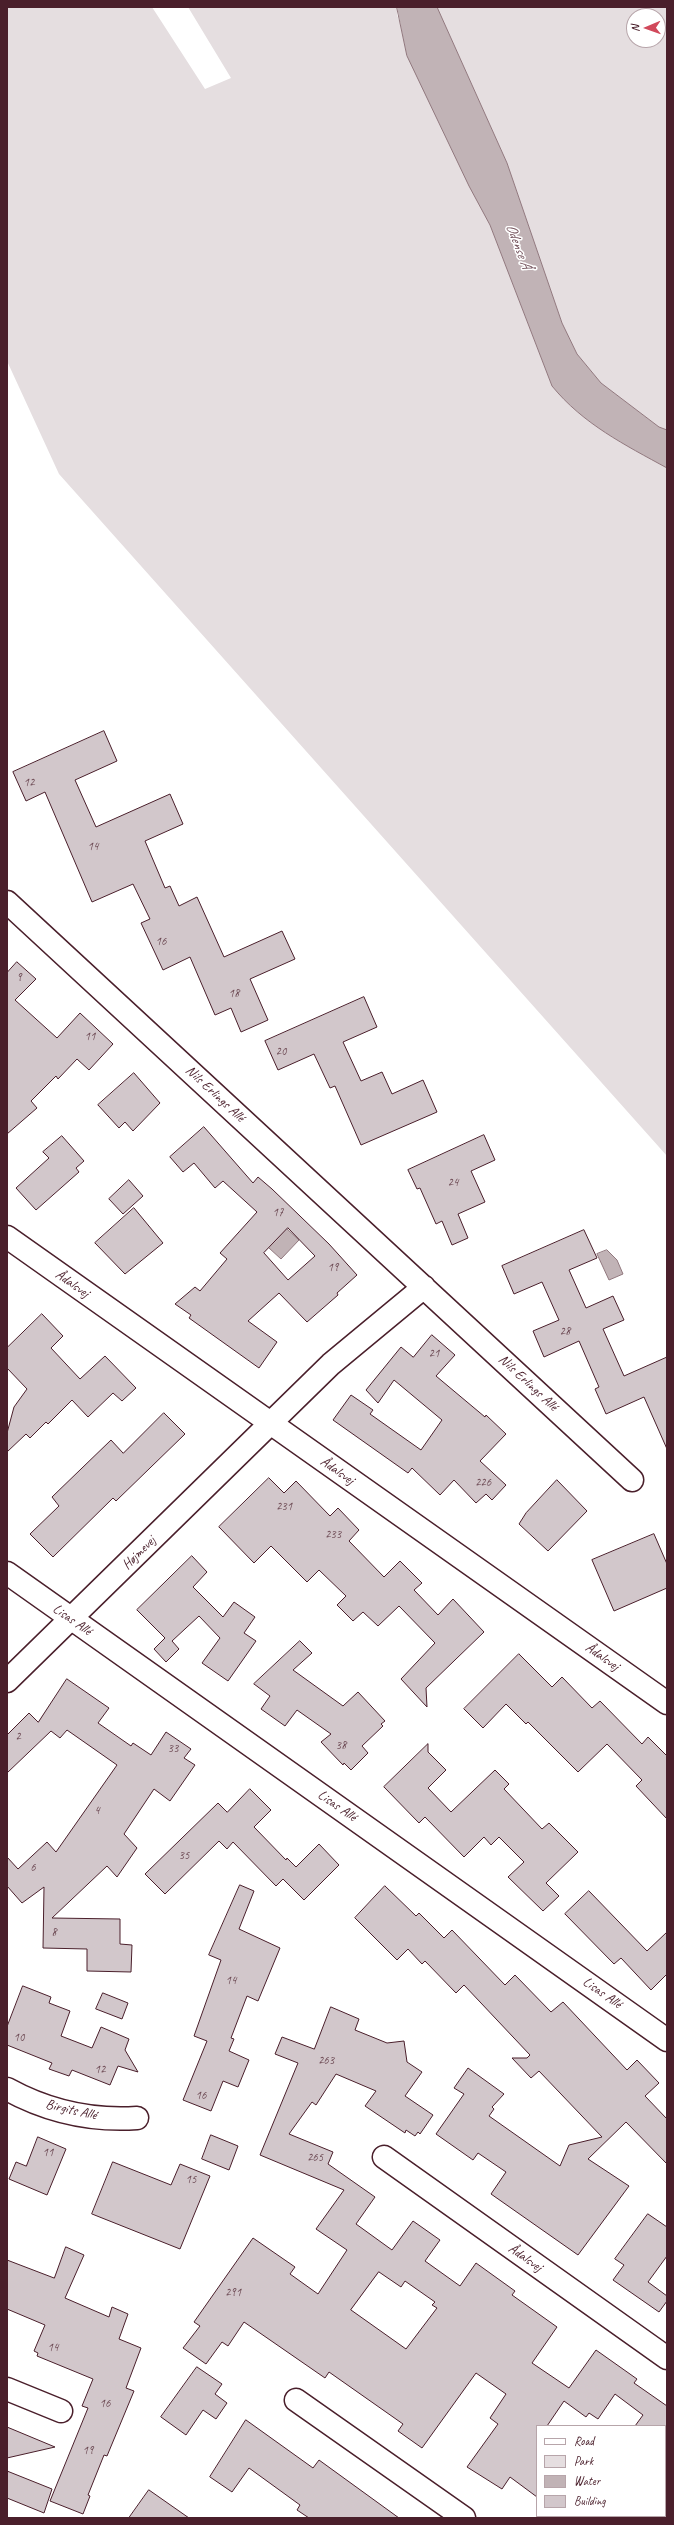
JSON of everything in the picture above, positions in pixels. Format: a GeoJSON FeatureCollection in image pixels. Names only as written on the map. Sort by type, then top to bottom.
{"type":"FeatureCollection","features":[{"type":"Feature","properties":{"kind":"street","name":"Nils Erlings Allé"},"geometry":{"type":"LineString","coordinates":[[7,902],[632,1480]]}},
{"type":"Feature","properties":{"kind":"street","name":"Ådalsvej"},"geometry":{"type":"LineString","coordinates":[[7,1237],[667,1703]]}},
{"type":"Feature","properties":{"kind":"street"},"geometry":{"type":"LineString","coordinates":[[270,1424],[331,1364],[424,1287]]}},
{"type":"Feature","properties":{"kind":"street","name":"Højmevej"},"geometry":{"type":"LineString","coordinates":[[7,1682],[72,1620],[270,1424]]}},
{"type":"Feature","properties":{"kind":"street","name":"Lisas Allé"},"geometry":{"type":"LineString","coordinates":[[7,1573],[667,2040]]}},
{"type":"Feature","properties":{"kind":"street","name":"Birgits Allé"},"geometry":{"type":"LineString","coordinates":[[7,2089],[23,2098],[86,2116],[137,2118]]}},
{"type":"Feature","properties":{"kind":"street","name":"Ådalsvej"},"geometry":{"type":"LineString","coordinates":[[384,2157],[667,2358]]}},
{"type":"Feature","properties":{"kind":"street"},"geometry":{"type":"LineString","coordinates":[[7,2389],[61,2411]]}},
{"type":"Feature","properties":{"kind":"street"},"geometry":{"type":"LineString","coordinates":[[296,2400],[464,2518]]}},
{"type":"Feature","properties":{"kind":"green space"},"geometry":{"type":"Polygon","coordinates":[[[7,7],[152,7],[205,89],[231,78],[188,7],[397,7],[397,15],[440,125],[490,225],[552,386],[577,412],[605,433],[667,468],[667,1156],[59,474],[7,361],[7,7]]]}},
{"type":"Feature","properties":{"kind":"green space"},"geometry":{"type":"Polygon","coordinates":[[[437,7],[667,7],[667,430],[659,427],[601,383],[577,354],[562,323],[507,163],[437,7]]]}},
{"type":"Feature","properties":{"kind":"water","name":"Odense Å"},"geometry":{"type":"Polygon","coordinates":[[[397,7],[437,7],[507,163],[562,323],[577,354],[601,383],[659,427],[667,430],[667,468],[605,433],[577,412],[552,386],[490,225],[469,186],[407,56],[397,7]]]}},
{"type":"Feature","properties":{"kind":"water"},"geometry":{"type":"Polygon","coordinates":[[[287,1229],[299,1240],[281,1259],[269,1248],[287,1229]]]}},
{"type":"Feature","properties":{"kind":"water"},"geometry":{"type":"Polygon","coordinates":[[[607,1250],[617,1260],[623,1274],[609,1280],[597,1254],[607,1250]]]}},
{"type":"Feature","properties":{"kind":"building"},"geometry":{"type":"Polygon","coordinates":[[[104,731],[117,761],[75,780],[96,827],[170,794],[183,824],[145,841],[165,888],[170,886],[179,906],[197,897],[224,957],[282,931],[295,959],[250,979],[268,1020],[241,1032],[231,1008],[215,1015],[190,957],[163,970],[141,923],[150,919],[133,884],[92,902],[45,792],[26,801],[13,772],[104,731]]]}},
{"type":"Feature","properties":{"kind":"building"},"geometry":{"type":"Polygon","coordinates":[[[17,962],[36,979],[15,1000],[57,1038],[80,1013],[113,1044],[89,1070],[77,1059],[58,1079],[56,1076],[31,1101],[37,1108],[7,1134],[7,973],[17,962]]]}},
{"type":"Feature","properties":{"kind":"building"},"geometry":{"type":"Polygon","coordinates":[[[364,997],[377,1027],[343,1042],[361,1081],[382,1072],[392,1094],[423,1080],[437,1112],[361,1145],[335,1086],[330,1088],[314,1054],[278,1070],[265,1041],[364,997]]]}},
{"type":"Feature","properties":{"kind":"building"},"geometry":{"type":"Polygon","coordinates":[[[134,1073],[160,1103],[133,1131],[125,1122],[119,1128],[98,1105],[134,1073]]]}},
{"type":"Feature","properties":{"kind":"building"},"geometry":{"type":"Polygon","coordinates":[[[204,1127],[253,1183],[258,1177],[272,1189],[329,1244],[357,1275],[337,1293],[338,1295],[307,1322],[279,1293],[248,1321],[277,1342],[259,1368],[189,1318],[191,1315],[175,1304],[195,1287],[200,1291],[227,1259],[220,1253],[257,1212],[223,1181],[215,1188],[194,1163],[183,1172],[170,1157],[204,1127]],[[288,1228],[264,1253],[288,1280],[315,1256],[288,1228]]]}},
{"type":"Feature","properties":{"kind":"building"},"geometry":{"type":"Polygon","coordinates":[[[484,1135],[495,1160],[471,1171],[485,1202],[458,1214],[468,1238],[452,1245],[442,1221],[436,1224],[420,1188],[417,1189],[408,1170],[484,1135]]]}},
{"type":"Feature","properties":{"kind":"building"},"geometry":{"type":"Polygon","coordinates":[[[62,1136],[84,1161],[76,1168],[79,1172],[36,1210],[16,1188],[49,1158],[43,1152],[62,1136]]]}},
{"type":"Feature","properties":{"kind":"building"},"geometry":{"type":"Polygon","coordinates":[[[129,1180],[143,1196],[123,1214],[109,1199],[129,1180]]]}},
{"type":"Feature","properties":{"kind":"building"},"geometry":{"type":"Polygon","coordinates":[[[134,1208],[163,1243],[125,1274],[95,1243],[134,1208]]]}},
{"type":"Feature","properties":{"kind":"building"},"geometry":{"type":"Polygon","coordinates":[[[584,1230],[597,1258],[569,1270],[586,1308],[613,1296],[624,1320],[603,1329],[624,1376],[667,1357],[667,1449],[644,1397],[606,1414],[595,1389],[599,1387],[579,1341],[544,1357],[533,1331],[559,1320],[542,1282],[514,1294],[502,1266],[584,1230]]]}},
{"type":"Feature","properties":{"kind":"building"},"geometry":{"type":"Polygon","coordinates":[[[42,1314],[63,1336],[51,1348],[80,1379],[105,1356],[136,1388],[122,1401],[113,1393],[88,1417],[72,1400],[48,1424],[46,1422],[30,1438],[26,1434],[7,1452],[7,1433],[14,1407],[27,1389],[7,1368],[7,1348],[42,1314]]]}},
{"type":"Feature","properties":{"kind":"building"},"geometry":{"type":"Polygon","coordinates":[[[432,1335],[455,1355],[436,1376],[485,1417],[486,1415],[506,1434],[480,1461],[506,1485],[492,1500],[486,1494],[476,1503],[454,1480],[440,1495],[412,1468],[408,1473],[333,1420],[351,1395],[373,1410],[370,1414],[421,1450],[442,1420],[394,1380],[378,1403],[366,1390],[401,1347],[413,1357],[432,1335]]]}},
{"type":"Feature","properties":{"kind":"building"},"geometry":{"type":"Polygon","coordinates":[[[164,1413],[185,1434],[116,1501],[113,1498],[53,1557],[30,1534],[59,1506],[52,1497],[111,1440],[123,1453],[164,1413]]]}},
{"type":"Feature","properties":{"kind":"building"},"geometry":{"type":"Polygon","coordinates":[[[269,1478],[284,1493],[296,1481],[330,1516],[338,1508],[359,1530],[349,1541],[384,1577],[400,1561],[422,1583],[414,1590],[438,1615],[453,1599],[484,1632],[426,1688],[427,1707],[401,1679],[435,1643],[399,1606],[378,1626],[363,1612],[353,1621],[337,1605],[346,1596],[319,1570],[307,1582],[271,1546],[254,1563],[219,1527],[269,1478]]]}},
{"type":"Feature","properties":{"kind":"building"},"geometry":{"type":"Polygon","coordinates":[[[557,1480],[587,1511],[548,1551],[519,1524],[526,1513],[557,1480]]]}},
{"type":"Feature","properties":{"kind":"building"},"geometry":{"type":"Polygon","coordinates":[[[654,1534],[667,1564],[667,1588],[614,1611],[592,1560],[654,1534]]]}},
{"type":"Feature","properties":{"kind":"building"},"geometry":{"type":"Polygon","coordinates":[[[192,1556],[207,1572],[193,1587],[223,1617],[234,1602],[255,1617],[244,1633],[256,1641],[228,1681],[202,1663],[220,1638],[199,1616],[172,1641],[179,1649],[166,1662],[154,1649],[165,1638],[137,1610],[192,1556]]]}},
{"type":"Feature","properties":{"kind":"building"},"geometry":{"type":"Polygon","coordinates":[[[300,1641],[312,1653],[293,1670],[343,1706],[358,1692],[385,1721],[381,1724],[383,1726],[362,1746],[368,1753],[351,1770],[344,1763],[343,1765],[321,1742],[331,1734],[297,1710],[285,1726],[261,1709],[270,1696],[254,1684],[300,1641]]]}},
{"type":"Feature","properties":{"kind":"building"},"geometry":{"type":"Polygon","coordinates":[[[519,1654],[552,1687],[562,1677],[592,1708],[600,1701],[642,1744],[648,1737],[667,1756],[667,1819],[636,1786],[642,1780],[607,1744],[578,1772],[528,1722],[526,1724],[506,1704],[483,1728],[464,1709],[519,1654]]]}},
{"type":"Feature","properties":{"kind":"building"},"geometry":{"type":"Polygon","coordinates":[[[67,1679],[109,1708],[98,1723],[131,1746],[133,1743],[151,1755],[166,1732],[191,1749],[184,1758],[195,1765],[170,1801],[154,1789],[124,1834],[137,1848],[117,1877],[107,1866],[52,1918],[120,1919],[120,1944],[132,1945],[131,1972],[87,1971],[87,1949],[43,1948],[44,1887],[22,1903],[7,1886],[7,1857],[18,1869],[47,1842],[56,1852],[117,1765],[67,1730],[60,1738],[51,1731],[7,1773],[7,1735],[29,1713],[38,1722],[67,1679]]]}},
{"type":"Feature","properties":{"kind":"building"},"geometry":{"type":"Polygon","coordinates":[[[428,1744],[428,1752],[446,1770],[428,1788],[451,1812],[495,1770],[509,1784],[504,1789],[542,1829],[549,1823],[578,1852],[546,1883],[559,1896],[543,1911],[508,1877],[524,1862],[499,1837],[491,1845],[484,1837],[464,1857],[425,1817],[419,1823],[384,1787],[428,1744]]]}},
{"type":"Feature","properties":{"kind":"building"},"geometry":{"type":"Polygon","coordinates":[[[250,1789],[271,1810],[254,1827],[286,1860],[287,1858],[296,1867],[319,1844],[339,1865],[304,1900],[283,1879],[276,1886],[233,1842],[227,1849],[219,1841],[165,1894],[145,1874],[218,1803],[227,1812],[250,1789]]]}},
{"type":"Feature","properties":{"kind":"building"},"geometry":{"type":"Polygon","coordinates":[[[240,1885],[254,1891],[239,1929],[280,1948],[258,2001],[247,1996],[231,2038],[234,2039],[229,2051],[249,2060],[238,2087],[223,2081],[211,2111],[183,2100],[207,2041],[194,2036],[221,1960],[209,1955],[240,1885]]]}},
{"type":"Feature","properties":{"kind":"building"},"geometry":{"type":"Polygon","coordinates":[[[385,1886],[416,1916],[419,1913],[444,1938],[452,1930],[505,1985],[515,1975],[551,2012],[563,2002],[627,2070],[637,2060],[659,2083],[645,2096],[667,2119],[667,2164],[626,2122],[588,2159],[629,2186],[578,2255],[491,2194],[506,2172],[478,2153],[473,2160],[436,2134],[464,2094],[454,2088],[468,2068],[504,2094],[492,2107],[494,2109],[489,2116],[560,2166],[569,2145],[602,2137],[539,2071],[531,2078],[512,2058],[527,2058],[530,2055],[464,1985],[456,1993],[425,1961],[422,1964],[408,1949],[397,1960],[355,1918],[385,1886]]]}},
{"type":"Feature","properties":{"kind":"building"},"geometry":{"type":"Polygon","coordinates":[[[589,1891],[647,1951],[667,1932],[667,1974],[651,1990],[621,1958],[614,1964],[565,1914],[589,1891]]]}},
{"type":"Feature","properties":{"kind":"building"},"geometry":{"type":"Polygon","coordinates":[[[23,1986],[51,1997],[49,2003],[70,2011],[61,2036],[92,2048],[101,2027],[129,2039],[125,2050],[138,2072],[118,2066],[110,2085],[72,2070],[69,2076],[49,2069],[52,2063],[7,2045],[7,2027],[23,1986]]]}},
{"type":"Feature","properties":{"kind":"building"},"geometry":{"type":"Polygon","coordinates":[[[103,1993],[128,2003],[122,2019],[96,2009],[103,1993]]]}},
{"type":"Feature","properties":{"kind":"building"},"geometry":{"type":"Polygon","coordinates":[[[331,2007],[359,2019],[355,2030],[387,2043],[404,2041],[407,2062],[422,2072],[405,2096],[433,2115],[420,2134],[418,2132],[415,2136],[406,2130],[405,2133],[365,2106],[376,2091],[336,2074],[316,2105],[312,2102],[289,2134],[333,2152],[328,2164],[375,2197],[356,2224],[392,2250],[413,2221],[440,2240],[425,2261],[460,2286],[476,2263],[515,2291],[512,2295],[557,2327],[532,2363],[569,2388],[596,2350],[637,2379],[634,2383],[667,2406],[667,2426],[636,2425],[643,2415],[615,2394],[598,2419],[589,2413],[586,2417],[564,2401],[548,2425],[536,2425],[536,2496],[510,2477],[502,2489],[467,2467],[498,2424],[490,2418],[506,2394],[476,2373],[422,2448],[398,2431],[403,2424],[329,2372],[325,2378],[244,2322],[228,2346],[222,2342],[206,2364],[183,2348],[200,2326],[194,2322],[253,2238],[295,2267],[290,2274],[318,2294],[347,2250],[316,2229],[344,2190],[260,2155],[298,2063],[275,2054],[282,2037],[314,2049],[331,2007]],[[379,2272],[351,2310],[406,2349],[437,2308],[432,2305],[435,2302],[405,2281],[401,2287],[379,2272]]]}},
{"type":"Feature","properties":{"kind":"building"},"geometry":{"type":"Polygon","coordinates":[[[211,2135],[238,2146],[229,2170],[202,2159],[211,2135]]]}},
{"type":"Feature","properties":{"kind":"building"},"geometry":{"type":"Polygon","coordinates":[[[38,2137],[66,2149],[47,2195],[9,2179],[16,2162],[26,2166],[38,2137]]]}},
{"type":"Feature","properties":{"kind":"building"},"geometry":{"type":"Polygon","coordinates":[[[113,2162],[171,2185],[180,2164],[210,2176],[180,2249],[92,2214],[113,2162]]]}},
{"type":"Feature","properties":{"kind":"building"},"geometry":{"type":"Polygon","coordinates":[[[648,2214],[667,2227],[667,2256],[648,2282],[667,2296],[667,2301],[659,2312],[613,2280],[624,2265],[615,2259],[648,2214]]]}},
{"type":"Feature","properties":{"kind":"building"},"geometry":{"type":"Polygon","coordinates":[[[66,2247],[84,2255],[65,2298],[109,2317],[112,2307],[128,2314],[119,2339],[141,2348],[126,2388],[134,2391],[107,2456],[104,2455],[88,2495],[90,2496],[83,2514],[50,2501],[88,2408],[82,2406],[93,2379],[37,2356],[38,2353],[34,2351],[45,2325],[7,2309],[7,2260],[54,2278],[66,2247]]]}},
{"type":"Feature","properties":{"kind":"building"},"geometry":{"type":"Polygon","coordinates":[[[197,2367],[222,2384],[215,2394],[227,2403],[216,2419],[203,2410],[186,2435],[161,2417],[197,2367]]]}},
{"type":"Feature","properties":{"kind":"building"},"geometry":{"type":"Polygon","coordinates":[[[246,2420],[313,2468],[319,2460],[399,2518],[309,2518],[297,2510],[300,2505],[249,2468],[232,2492],[210,2477],[246,2420]]]}},
{"type":"Feature","properties":{"kind":"building"},"geometry":{"type":"Polygon","coordinates":[[[7,2427],[55,2447],[7,2458],[7,2427]]]}},
{"type":"Feature","properties":{"kind":"building"},"geometry":{"type":"Polygon","coordinates":[[[7,2471],[52,2489],[44,2513],[7,2498],[7,2471]]]}},
{"type":"Feature","properties":{"kind":"building"},"geometry":{"type":"Polygon","coordinates":[[[149,2490],[189,2518],[129,2518],[149,2490]]]}}]}
